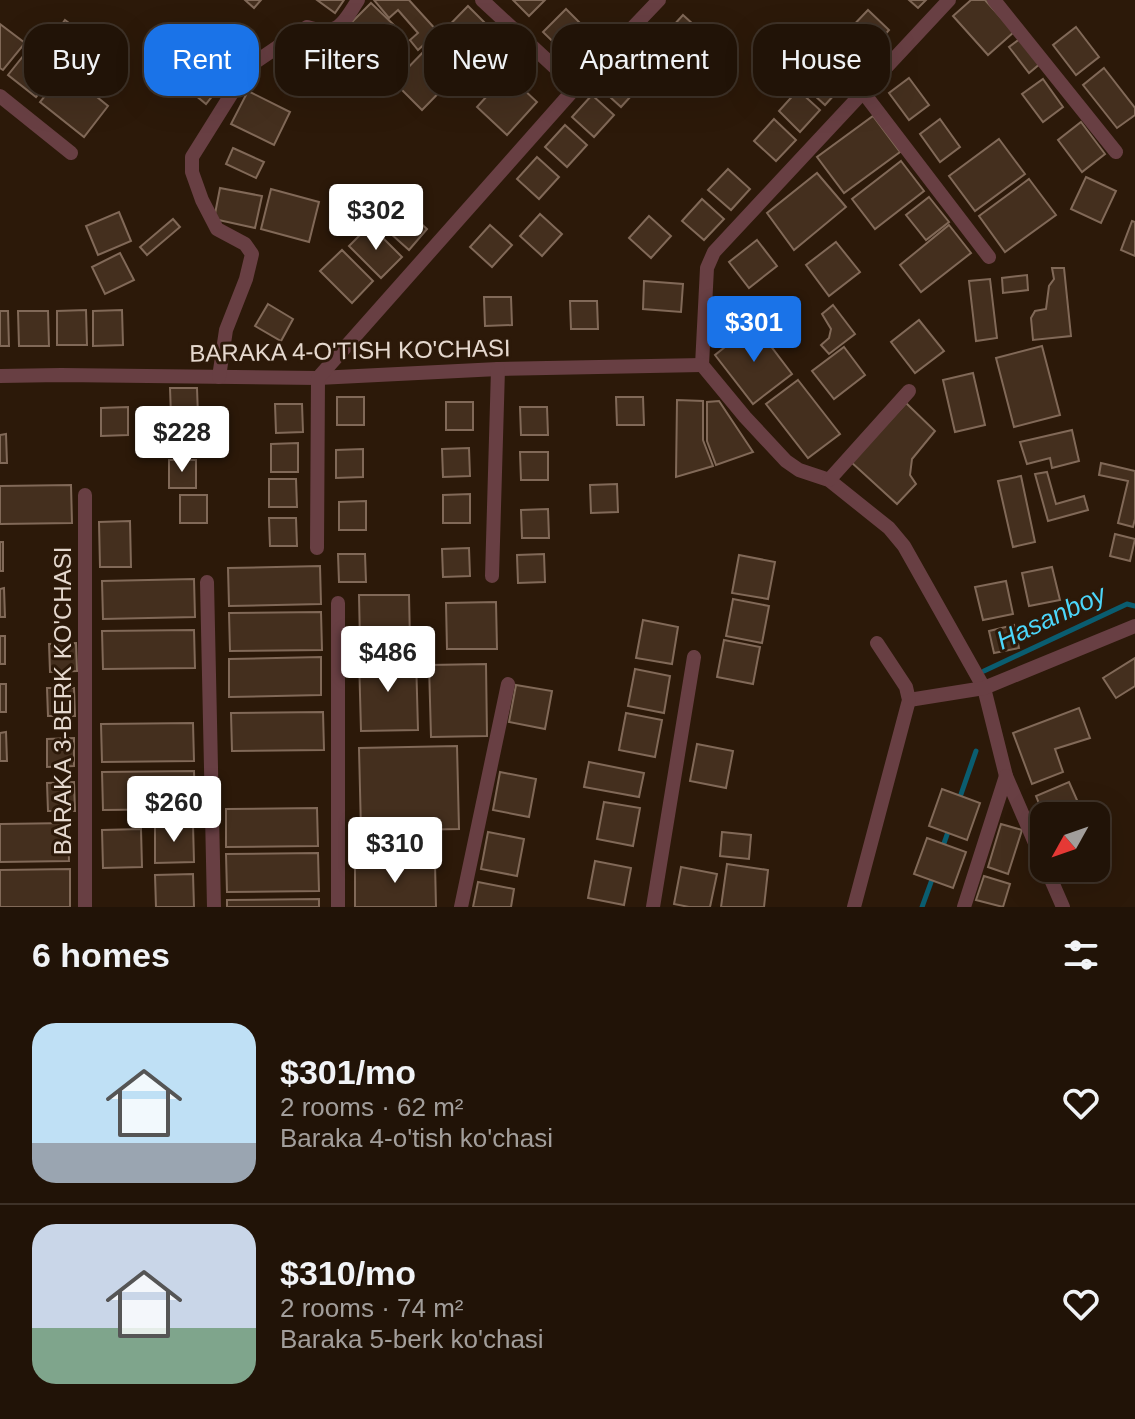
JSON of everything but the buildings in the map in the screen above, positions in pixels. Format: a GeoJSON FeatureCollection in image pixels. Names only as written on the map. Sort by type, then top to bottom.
{"type":"FeatureCollection","features":[{"type":"Feature","properties":{"kind":"street"},"geometry":{"type":"LineString","coordinates":[[219,377],[226,330],[246,279],[252,254],[245,244],[217,229],[192,172],[192,157],[247,69],[307,27],[321,32],[338,28],[358,0]]}},
{"type":"Feature","properties":{"kind":"street"},"geometry":{"type":"LineString","coordinates":[[482,0],[552,65]]}},
{"type":"Feature","properties":{"kind":"street"},"geometry":{"type":"LineString","coordinates":[[636,24],[659,0]]}},
{"type":"Feature","properties":{"kind":"street"},"geometry":{"type":"LineString","coordinates":[[890,63],[949,0]]}},
{"type":"Feature","properties":{"kind":"street"},"geometry":{"type":"LineString","coordinates":[[994,0],[1116,152]]}},
{"type":"Feature","properties":{"kind":"street"},"geometry":{"type":"LineString","coordinates":[[0,96],[71,153]]}},
{"type":"Feature","properties":{"kind":"street"},"geometry":{"type":"LineString","coordinates":[[317,548],[318,378],[568,96]]}},
{"type":"Feature","properties":{"kind":"street"},"geometry":{"type":"LineString","coordinates":[[859,96],[714,252],[707,268],[702,365],[786,461],[799,470],[829,480],[889,528],[904,546],[984,688],[1006,776],[1030,831]]}},
{"type":"Feature","properties":{"kind":"street"},"geometry":{"type":"LineString","coordinates":[[866,96],[989,257]]}},
{"type":"Feature","properties":{"kind":"street","name":"BARAKA 4-O'TISH KO'CHASI"},"geometry":{"type":"LineString","coordinates":[[0,376],[318,378],[498,369],[702,365]]}},
{"type":"Feature","properties":{"kind":"street"},"geometry":{"type":"LineString","coordinates":[[492,576],[498,369]]}},
{"type":"Feature","properties":{"kind":"street"},"geometry":{"type":"LineString","coordinates":[[829,480],[909,391]]}},
{"type":"Feature","properties":{"kind":"street","name":"BARAKA 3-BERK KO'CHASI"},"geometry":{"type":"LineString","coordinates":[[85,495],[85,907]]}},
{"type":"Feature","properties":{"kind":"street"},"geometry":{"type":"LineString","coordinates":[[207,582],[214,907]]}},
{"type":"Feature","properties":{"kind":"street"},"geometry":{"type":"LineString","coordinates":[[338,603],[338,907]]}},
{"type":"Feature","properties":{"kind":"street"},"geometry":{"type":"LineString","coordinates":[[909,700],[984,688],[1135,626]]}},
{"type":"Feature","properties":{"kind":"street"},"geometry":{"type":"LineString","coordinates":[[854,907],[909,700],[906,687],[877,643]]}},
{"type":"Feature","properties":{"kind":"street"},"geometry":{"type":"LineString","coordinates":[[653,907],[694,657]]}},
{"type":"Feature","properties":{"kind":"street"},"geometry":{"type":"LineString","coordinates":[[461,907],[508,684]]}},
{"type":"Feature","properties":{"kind":"street"},"geometry":{"type":"LineString","coordinates":[[964,907],[1006,776]]}},
{"type":"Feature","properties":{"kind":"street"},"geometry":{"type":"LineString","coordinates":[[1052,882],[1063,907]]}},
{"type":"Feature","properties":{"kind":"waterway","name":"Hasanboy"},"geometry":{"type":"LineString","coordinates":[[984,671],[1127,604],[1135,606]]}},
{"type":"Feature","properties":{"kind":"waterway","name":"Hasanboy"},"geometry":{"type":"LineString","coordinates":[[959,800],[976,751]]}},
{"type":"Feature","properties":{"kind":"waterway","name":"Hasanboy"},"geometry":{"type":"LineString","coordinates":[[942,849],[949,829]]}},
{"type":"Feature","properties":{"kind":"waterway","name":"Hasanboy"},"geometry":{"type":"LineString","coordinates":[[922,907],[934,874]]}}]}
